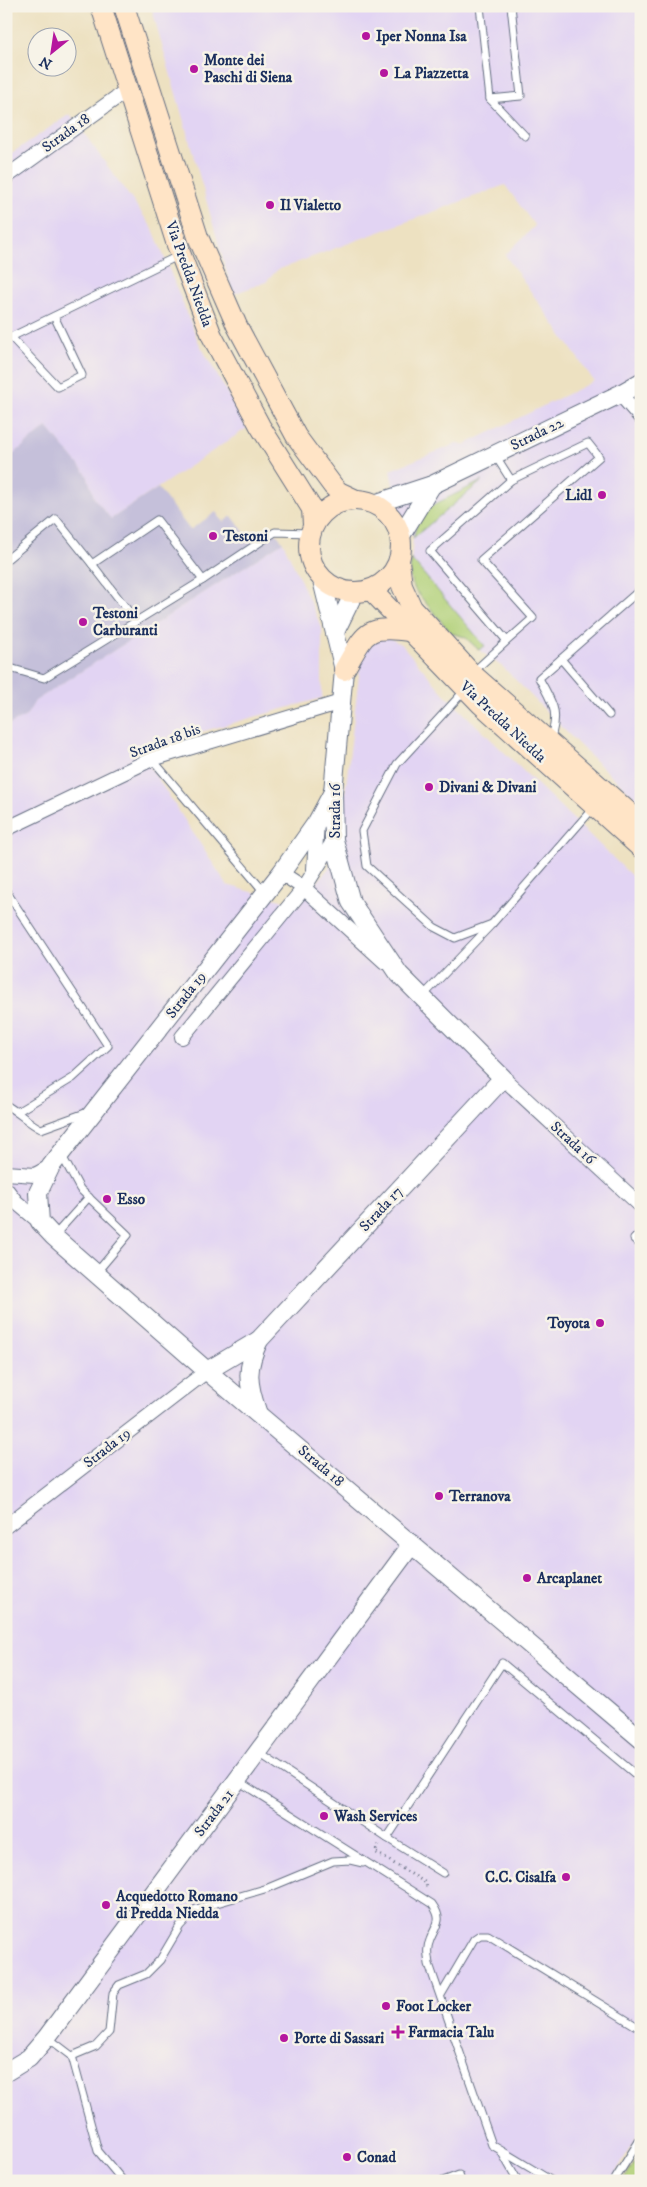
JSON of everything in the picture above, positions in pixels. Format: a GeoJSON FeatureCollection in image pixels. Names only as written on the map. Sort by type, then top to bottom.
{"type":"FeatureCollection","features":[{"type":"Feature","properties":{"kind":"main road","name":"Via Predda Niedda"},"geometry":{"type":"LineString","coordinates":[[101,6],[180,255],[212,336],[260,426],[312,509],[312,529]]}},
{"type":"Feature","properties":{"kind":"main road","name":"Via Predda Niedda"},"geometry":{"type":"LineString","coordinates":[[124,6],[198,237],[237,326],[296,436],[325,478],[339,492],[354,500]]}},
{"type":"Feature","properties":{"kind":"main road"},"geometry":{"type":"LineString","coordinates":[[354,500],[374,504],[391,517],[400,537],[399,561],[388,578],[362,591],[332,586],[322,580],[310,558],[308,546],[312,529],[319,516],[334,504],[354,500]]}},
{"type":"Feature","properties":{"kind":"main road","name":"Via Predda Niedda"},"geometry":{"type":"LineString","coordinates":[[399,561],[402,586],[412,608],[469,681],[595,806],[641,848]]}},
{"type":"Feature","properties":{"kind":"main road","name":"Via Predda Niedda"},"geometry":{"type":"LineString","coordinates":[[362,591],[469,681],[550,741],[641,823]]}},
{"type":"Feature","properties":{"kind":"main road"},"geometry":{"type":"LineString","coordinates":[[344,670],[362,640],[370,631],[384,627],[409,631]]}},
{"type":"Feature","properties":{"kind":"street","name":"Strada 18"},"geometry":{"type":"LineString","coordinates":[[6,177],[127,90]]}},
{"type":"Feature","properties":{"kind":"street","name":"Strada 22"},"geometry":{"type":"LineString","coordinates":[[374,504],[432,485],[641,382]]}},
{"type":"Feature","properties":{"kind":"street"},"geometry":{"type":"LineString","coordinates":[[620,394],[641,418]]}},
{"type":"Feature","properties":{"kind":"street"},"geometry":{"type":"LineString","coordinates":[[400,537],[432,485]]}},
{"type":"Feature","properties":{"kind":"street","name":"Strada 16"},"geometry":{"type":"LineString","coordinates":[[322,580],[344,670],[333,792],[334,840],[351,902],[399,974]]}},
{"type":"Feature","properties":{"kind":"street"},"geometry":{"type":"LineString","coordinates":[[335,632],[362,591]]}},
{"type":"Feature","properties":{"kind":"street","name":"Strada 18 bis"},"geometry":{"type":"LineString","coordinates":[[6,829],[152,759],[341,702]]}},
{"type":"Feature","properties":{"kind":"street","name":"Strada 19"},"geometry":{"type":"LineString","coordinates":[[40,1222],[38,1193],[56,1160],[282,873],[318,822],[333,792]]}},
{"type":"Feature","properties":{"kind":"street","name":"Strada 19"},"geometry":{"type":"LineString","coordinates":[[314,872],[318,822]]}},
{"type":"Feature","properties":{"kind":"street"},"geometry":{"type":"LineString","coordinates":[[182,1037],[304,888],[334,840]]}},
{"type":"Feature","properties":{"kind":"street","name":"Strada 16"},"geometry":{"type":"LineString","coordinates":[[282,873],[304,888],[399,974],[503,1078],[641,1206]]}},
{"type":"Feature","properties":{"kind":"street","name":"Strada 17"},"geometry":{"type":"LineString","coordinates":[[207,1371],[259,1340],[503,1078]]}},
{"type":"Feature","properties":{"kind":"street"},"geometry":{"type":"LineString","coordinates":[[6,1173],[35,1175],[56,1160]]}},
{"type":"Feature","properties":{"kind":"street","name":"Strada 18"},"geometry":{"type":"LineString","coordinates":[[6,1189],[16,1202],[40,1222],[53,1236],[207,1371],[640,1738]]}},
{"type":"Feature","properties":{"kind":"street","name":"Strada 17"},"geometry":{"type":"LineString","coordinates":[[256,1411],[248,1375],[251,1357],[259,1340]]}},
{"type":"Feature","properties":{"kind":"street","name":"Strada 19"},"geometry":{"type":"LineString","coordinates":[[6,1526],[207,1371]]}},
{"type":"Feature","properties":{"kind":"street","name":"Strada 21"},"geometry":{"type":"LineString","coordinates":[[6,2072],[29,2058],[47,2037],[412,1544]]}},
{"type":"Feature","properties":{"kind":"lane"},"geometry":{"type":"LineString","coordinates":[[480,6],[490,99],[525,136]]}},
{"type":"Feature","properties":{"kind":"lane"},"geometry":{"type":"LineString","coordinates":[[490,99],[522,96],[511,6]]}},
{"type":"Feature","properties":{"kind":"lane"},"geometry":{"type":"LineString","coordinates":[[54,316],[82,375],[58,387],[12,337],[54,316],[180,255]]}},
{"type":"Feature","properties":{"kind":"lane"},"geometry":{"type":"LineString","coordinates":[[492,924],[455,938],[434,927],[367,866],[362,831],[397,764],[469,681],[507,641],[533,618],[481,560],[599,457],[588,443],[511,480],[430,550],[507,641]]}},
{"type":"Feature","properties":{"kind":"lane"},"geometry":{"type":"LineString","coordinates":[[494,454],[511,480]]}},
{"type":"Feature","properties":{"kind":"lane"},"geometry":{"type":"LineString","coordinates":[[6,560],[56,519],[136,622]]}},
{"type":"Feature","properties":{"kind":"lane"},"geometry":{"type":"LineString","coordinates":[[92,564],[157,520],[203,580]]}},
{"type":"Feature","properties":{"kind":"lane"},"geometry":{"type":"LineString","coordinates":[[6,664],[10,668],[44,678],[203,580],[275,532],[312,529]]}},
{"type":"Feature","properties":{"kind":"lane"},"geometry":{"type":"LineString","coordinates":[[550,741],[556,722],[555,710],[539,678],[641,589]]}},
{"type":"Feature","properties":{"kind":"lane"},"geometry":{"type":"LineString","coordinates":[[561,659],[609,715]]}},
{"type":"Feature","properties":{"kind":"lane"},"geometry":{"type":"LineString","coordinates":[[152,759],[265,894]]}},
{"type":"Feature","properties":{"kind":"lane"},"geometry":{"type":"LineString","coordinates":[[422,998],[492,924],[595,806]]}},
{"type":"Feature","properties":{"kind":"lane"},"geometry":{"type":"LineString","coordinates":[[6,891],[108,1046],[72,1078],[17,1112]]}},
{"type":"Feature","properties":{"kind":"lane"},"geometry":{"type":"LineString","coordinates":[[6,1105],[41,1129],[95,1110]]}},
{"type":"Feature","properties":{"kind":"lane"},"geometry":{"type":"LineString","coordinates":[[56,1160],[80,1189],[128,1235],[96,1274]]}},
{"type":"Feature","properties":{"kind":"lane"},"geometry":{"type":"LineString","coordinates":[[53,1236],[89,1197]]}},
{"type":"Feature","properties":{"kind":"lane"},"geometry":{"type":"LineString","coordinates":[[641,1232],[634,1240],[641,1245]]}},
{"type":"Feature","properties":{"kind":"lane"},"geometry":{"type":"LineString","coordinates":[[385,1839],[502,1663],[641,1779]]}},
{"type":"Feature","properties":{"kind":"lane"},"geometry":{"type":"LineString","coordinates":[[259,1753],[385,1839],[443,1873]]}},
{"type":"Feature","properties":{"kind":"lane"},"geometry":{"type":"LineString","coordinates":[[238,1781],[432,1904],[438,1913],[439,1924],[429,1941],[427,1952],[492,2145],[552,2181]]}},
{"type":"Feature","properties":{"kind":"lane"},"geometry":{"type":"LineString","coordinates":[[72,2056],[96,2046],[109,2032],[113,1992],[119,1985],[146,1974],[160,1960],[180,1926],[196,1909],[268,1888],[333,1862],[350,1860],[369,1864]]}},
{"type":"Feature","properties":{"kind":"lane"},"geometry":{"type":"LineString","coordinates":[[441,1995],[474,1939],[480,1935],[488,1935],[641,2029]]}},
{"type":"Feature","properties":{"kind":"lane"},"geometry":{"type":"LineString","coordinates":[[47,2037],[72,2056],[98,2151],[124,2181]]}},
{"type":"Feature","properties":{"kind":"lane"},"geometry":{"type":"LineString","coordinates":[[614,2181],[641,2138]]}},
{"type":"Feature","properties":{"kind":"lane"},"geometry":{"type":"LineString","coordinates":[[500,2149],[518,2181]]}},
{"type":"Feature","properties":{"kind":"lane"},"geometry":{"type":"LineString","coordinates":[[443,2181],[459,2175],[461,2181]]}},
{"type":"Feature","properties":{"kind":"path"},"geometry":{"type":"LineString","coordinates":[[385,1839],[375,1852],[426,1883],[427,1889]]}},
{"type":"Feature","properties":{"kind":"shaded area"},"geometry":{"type":"Polygon","coordinates":[[[151,6],[641,6],[641,803],[586,752],[504,668],[465,637],[451,633],[415,590],[410,577],[413,538],[398,510],[390,470],[456,444],[464,445],[594,381],[505,255],[535,226],[505,185],[277,270],[266,282],[233,294],[151,6]]]}},
{"type":"Feature","properties":{"kind":"shaded area"},"geometry":{"type":"Polygon","coordinates":[[[70,114],[153,229],[198,341],[247,428],[111,519],[94,498],[87,475],[47,427],[6,460],[6,157],[70,114]]]}},
{"type":"Feature","properties":{"kind":"shaded area","name":"Testoni Carburanti"},"geometry":{"type":"Polygon","coordinates":[[[47,427],[87,475],[94,498],[111,519],[158,488],[190,530],[216,512],[223,522],[232,516],[249,538],[271,527],[283,542],[35,701],[26,716],[6,726],[6,460],[47,427]]]}},
{"type":"Feature","properties":{"kind":"shaded area"},"geometry":{"type":"Polygon","coordinates":[[[283,542],[322,628],[322,698],[190,735],[143,756],[227,885],[299,905],[344,849],[341,827],[362,650],[382,634],[402,645],[445,695],[641,885],[641,2129],[611,2181],[6,2181],[6,726],[26,716],[35,701],[283,542]]]}},
{"type":"Feature","properties":{"kind":"green space"},"geometry":{"type":"Polygon","coordinates":[[[482,481],[413,538],[418,520],[427,508],[482,481]]]}},
{"type":"Feature","properties":{"kind":"green space"},"geometry":{"type":"Polygon","coordinates":[[[411,559],[485,646],[479,650],[465,637],[451,633],[415,590],[410,577],[411,559]]]}},
{"type":"Feature","properties":{"kind":"green space"},"geometry":{"type":"Polygon","coordinates":[[[641,2153],[641,2181],[623,2181],[641,2153]]]}},
{"type":"Feature","properties":{"kind":"place","name":"Iper Nonna Isa"},"geometry":{"type":"Point","coordinates":[366,36]}},
{"type":"Feature","properties":{"kind":"place","name":"Monte dei Paschi di Siena"},"geometry":{"type":"Point","coordinates":[194,69]}},
{"type":"Feature","properties":{"kind":"place","name":"La Piazzetta"},"geometry":{"type":"Point","coordinates":[384,73]}},
{"type":"Feature","properties":{"kind":"place","name":"Il Vialetto"},"geometry":{"type":"Point","coordinates":[270,205]}},
{"type":"Feature","properties":{"kind":"place","name":"Lidl"},"geometry":{"type":"Point","coordinates":[602,495]}},
{"type":"Feature","properties":{"kind":"place","name":"Testoni"},"geometry":{"type":"Point","coordinates":[213,536]}},
{"type":"Feature","properties":{"kind":"place","name":"Testoni Carburanti"},"geometry":{"type":"Point","coordinates":[83,622]}},
{"type":"Feature","properties":{"kind":"place","name":"Divani & Divani"},"geometry":{"type":"Point","coordinates":[429,787]}},
{"type":"Feature","properties":{"kind":"place","name":"Esso"},"geometry":{"type":"Point","coordinates":[107,1199]}},
{"type":"Feature","properties":{"kind":"place","name":"Toyota"},"geometry":{"type":"Point","coordinates":[600,1323]}},
{"type":"Feature","properties":{"kind":"place","name":"Terranova"},"geometry":{"type":"Point","coordinates":[439,1496]}},
{"type":"Feature","properties":{"kind":"place","name":"Arcaplanet"},"geometry":{"type":"Point","coordinates":[527,1578]}},
{"type":"Feature","properties":{"kind":"place","name":"Wash Services"},"geometry":{"type":"Point","coordinates":[324,1816]}},
{"type":"Feature","properties":{"kind":"place","name":"C.C. Cisalfa"},"geometry":{"type":"Point","coordinates":[566,1877]}},
{"type":"Feature","properties":{"kind":"place","name":"Acquedotto Romano di Predda Niedda"},"geometry":{"type":"Point","coordinates":[106,1905]}},
{"type":"Feature","properties":{"kind":"place","name":"Foot Locker"},"geometry":{"type":"Point","coordinates":[386,2006]}},
{"type":"Feature","properties":{"kind":"place","name":"Farmacia Talu"},"geometry":{"type":"Point","coordinates":[398,2032]}},
{"type":"Feature","properties":{"kind":"place","name":"Porte di Sassari"},"geometry":{"type":"Point","coordinates":[284,2038]}},
{"type":"Feature","properties":{"kind":"place","name":"Conad"},"geometry":{"type":"Point","coordinates":[347,2157]}}]}
